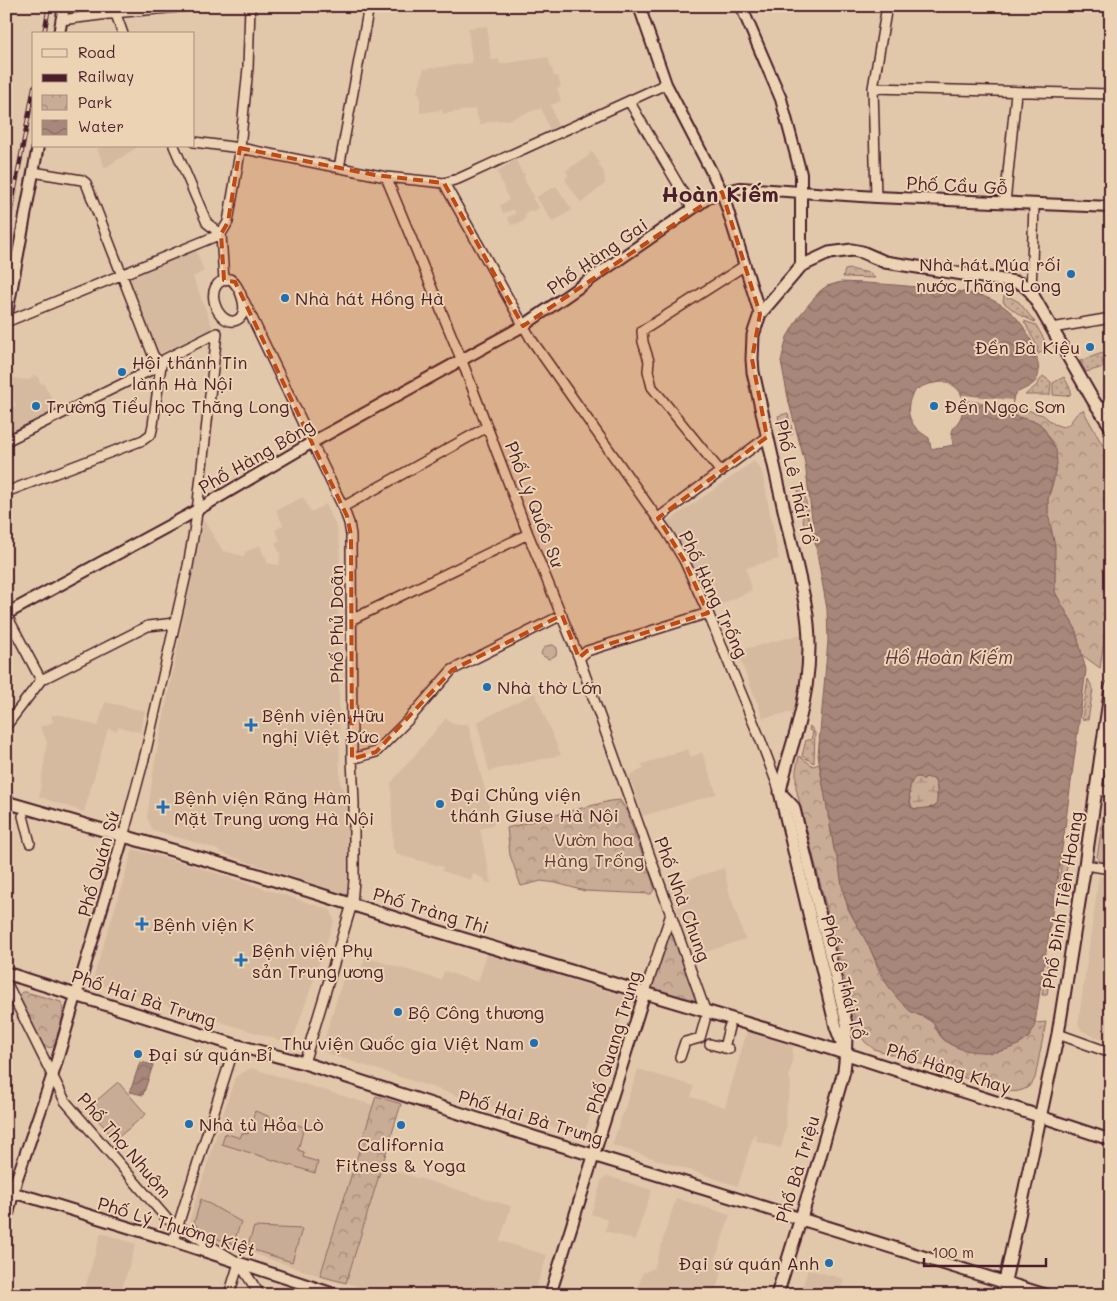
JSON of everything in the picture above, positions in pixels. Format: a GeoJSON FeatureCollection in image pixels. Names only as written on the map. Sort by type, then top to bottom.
{"type":"FeatureCollection","features":[{"type":"Feature","properties":{"kind":"main road"},"geometry":{"type":"LineString","coordinates":[[802,266],[829,253],[852,250],[862,252],[884,262],[1022,284],[1031,292],[1111,427]]}},
{"type":"Feature","properties":{"kind":"main road","name":"Phố Lê Thái Tổ"},"geometry":{"type":"LineString","coordinates":[[802,266],[760,314],[753,336],[752,359],[767,438],[805,603],[810,645],[810,669],[780,792],[836,1027],[846,1053]]}},
{"type":"Feature","properties":{"kind":"main road","name":"Phố Đinh Tiên Hoàng"},"geometry":{"type":"LineString","coordinates":[[1002,1295],[1042,1117],[1058,1034],[1111,687]]}},
{"type":"Feature","properties":{"kind":"main road","name":"Phố Tràng Thi"},"geometry":{"type":"LineString","coordinates":[[6,802],[645,992],[705,1015],[846,1053]]}},
{"type":"Feature","properties":{"kind":"main road","name":"Phố Hai Bà Trưng"},"geometry":{"type":"LineString","coordinates":[[6,973],[235,1045],[304,1063],[594,1156],[1045,1295]]}},
{"type":"Feature","properties":{"kind":"main road","name":"Phố Hàng Khay"},"geometry":{"type":"LineString","coordinates":[[846,1053],[1042,1117]]}},
{"type":"Feature","properties":{"kind":"main road","name":"Phố Bà Triệu"},"geometry":{"type":"LineString","coordinates":[[777,1295],[844,1071],[846,1053]]}},
{"type":"Feature","properties":{"kind":"street"},"geometry":{"type":"LineString","coordinates":[[59,32],[64,6]]}},
{"type":"Feature","properties":{"kind":"street"},"geometry":{"type":"LineString","coordinates":[[61,20],[115,10],[190,6]]}},
{"type":"Feature","properties":{"kind":"street"},"geometry":{"type":"LineString","coordinates":[[224,280],[221,234],[228,222],[240,148],[248,68],[250,6]]}},
{"type":"Feature","properties":{"kind":"street"},"geometry":{"type":"LineString","coordinates":[[339,168],[369,6]]}},
{"type":"Feature","properties":{"kind":"street"},"geometry":{"type":"LineString","coordinates":[[639,6],[666,84],[722,192],[760,314]]}},
{"type":"Feature","properties":{"kind":"street"},"geometry":{"type":"LineString","coordinates":[[742,6],[781,99],[801,174],[802,266]]}},
{"type":"Feature","properties":{"kind":"street"},"geometry":{"type":"LineString","coordinates":[[876,197],[873,88],[887,6]]}},
{"type":"Feature","properties":{"kind":"street"},"geometry":{"type":"LineString","coordinates":[[115,10],[122,32]]}},
{"type":"Feature","properties":{"kind":"street"},"geometry":{"type":"LineString","coordinates":[[195,142],[240,148],[386,177],[444,183],[461,178],[666,84]]}},
{"type":"Feature","properties":{"kind":"street"},"geometry":{"type":"LineString","coordinates":[[873,88],[1111,94]]}},
{"type":"Feature","properties":{"kind":"street"},"geometry":{"type":"LineString","coordinates":[[1006,203],[1016,93]]}},
{"type":"Feature","properties":{"kind":"street"},"geometry":{"type":"LineString","coordinates":[[629,101],[692,208]]}},
{"type":"Feature","properties":{"kind":"street"},"geometry":{"type":"LineString","coordinates":[[6,320],[38,148]]}},
{"type":"Feature","properties":{"kind":"street"},"geometry":{"type":"LineString","coordinates":[[175,148],[208,223],[221,234]]}},
{"type":"Feature","properties":{"kind":"street"},"geometry":{"type":"LineString","coordinates":[[6,492],[143,440],[151,434],[154,425],[161,365],[153,355],[84,181],[34,172]]}},
{"type":"Feature","properties":{"kind":"street","name":"Phố Lý Quốc Sư"},"geometry":{"type":"LineString","coordinates":[[386,177],[462,361],[528,534],[579,658]]}},
{"type":"Feature","properties":{"kind":"street","name":"Phố Hàng Trống"},"geometry":{"type":"LineString","coordinates":[[444,183],[523,326],[598,436],[658,518],[684,560],[761,741],[780,792]]}},
{"type":"Feature","properties":{"kind":"street","name":"Phố Hàng Gai"},"geometry":{"type":"LineString","coordinates":[[523,326],[708,198],[722,192],[740,188],[802,193]]}},
{"type":"Feature","properties":{"kind":"street","name":"Phố Cầu Gỗ"},"geometry":{"type":"LineString","coordinates":[[802,193],[1111,207]]}},
{"type":"Feature","properties":{"kind":"street"},"geometry":{"type":"LineString","coordinates":[[1031,292],[1034,205]]}},
{"type":"Feature","properties":{"kind":"street"},"geometry":{"type":"LineString","coordinates":[[6,320],[221,234]]}},
{"type":"Feature","properties":{"kind":"street"},"geometry":{"type":"LineString","coordinates":[[721,472],[652,387],[648,371],[649,361],[643,342],[642,331],[744,266]]}},
{"type":"Feature","properties":{"kind":"street"},"geometry":{"type":"LineString","coordinates":[[230,279],[235,282],[244,301],[241,317],[236,320],[228,321],[221,317],[217,307],[214,290],[216,285],[224,280],[230,279]]}},
{"type":"Feature","properties":{"kind":"street","name":"Phố Phủ Doãn"},"geometry":{"type":"LineString","coordinates":[[244,301],[343,507],[351,535],[354,822],[352,904],[304,1063]]}},
{"type":"Feature","properties":{"kind":"street"},"geometry":{"type":"LineString","coordinates":[[1052,328],[1111,318]]}},
{"type":"Feature","properties":{"kind":"street","name":"Phố Hàng Bông"},"geometry":{"type":"LineString","coordinates":[[6,614],[197,510],[312,443],[523,326]]}},
{"type":"Feature","properties":{"kind":"street","name":"Phố Quán Sứ"},"geometry":{"type":"LineString","coordinates":[[6,1222],[10,1192],[52,1077],[146,755],[188,566],[197,510],[217,333],[165,359],[161,365]]}},
{"type":"Feature","properties":{"kind":"street"},"geometry":{"type":"LineString","coordinates":[[6,441],[161,365]]}},
{"type":"Feature","properties":{"kind":"street"},"geometry":{"type":"LineString","coordinates":[[1099,408],[1111,405]]}},
{"type":"Feature","properties":{"kind":"street"},"geometry":{"type":"LineString","coordinates":[[343,507],[487,427]]}},
{"type":"Feature","properties":{"kind":"street"},"geometry":{"type":"LineString","coordinates":[[658,518],[767,438]]}},
{"type":"Feature","properties":{"kind":"street"},"geometry":{"type":"LineString","coordinates":[[352,619],[528,534]]}},
{"type":"Feature","properties":{"kind":"street"},"geometry":{"type":"LineString","coordinates":[[579,658],[587,652],[708,613]]}},
{"type":"Feature","properties":{"kind":"street"},"geometry":{"type":"LineString","coordinates":[[6,614],[41,680]]}},
{"type":"Feature","properties":{"kind":"street"},"geometry":{"type":"LineString","coordinates":[[352,759],[376,752],[408,720],[452,670],[562,615]]}},
{"type":"Feature","properties":{"kind":"street"},"geometry":{"type":"LineString","coordinates":[[6,726],[41,680],[148,626],[175,623]]}},
{"type":"Feature","properties":{"kind":"street","name":"Phố Nhà Chung"},"geometry":{"type":"LineString","coordinates":[[579,658],[705,1015]]}},
{"type":"Feature","properties":{"kind":"street"},"geometry":{"type":"LineString","coordinates":[[1096,790],[1111,792]]}},
{"type":"Feature","properties":{"kind":"street"},"geometry":{"type":"LineString","coordinates":[[23,816],[30,843]]}},
{"type":"Feature","properties":{"kind":"street"},"geometry":{"type":"LineString","coordinates":[[1085,865],[1111,869]]}},
{"type":"Feature","properties":{"kind":"street","name":"Phố Quang Trung"},"geometry":{"type":"LineString","coordinates":[[550,1295],[670,914]]}},
{"type":"Feature","properties":{"kind":"street","name":"Phố Thợ Nhuộm"},"geometry":{"type":"LineString","coordinates":[[6,982],[65,1101],[168,1220],[239,1263],[260,1295]]}},
{"type":"Feature","properties":{"kind":"street"},"geometry":{"type":"LineString","coordinates":[[680,1057],[685,1042],[700,1038],[705,1015]]}},
{"type":"Feature","properties":{"kind":"street"},"geometry":{"type":"LineString","coordinates":[[710,1044],[726,1049],[730,1027]]}},
{"type":"Feature","properties":{"kind":"street"},"geometry":{"type":"LineString","coordinates":[[1058,1034],[1111,1053]]}},
{"type":"Feature","properties":{"kind":"street"},"geometry":{"type":"LineString","coordinates":[[173,1241],[235,1045]]}},
{"type":"Feature","properties":{"kind":"street"},"geometry":{"type":"LineString","coordinates":[[1042,1117],[1111,1140]]}},
{"type":"Feature","properties":{"kind":"street","name":"Phố Lý Thường Kiệt"},"geometry":{"type":"LineString","coordinates":[[10,1192],[173,1241],[337,1295]]}},
{"type":"Feature","properties":{"kind":"street"},"geometry":{"type":"LineString","coordinates":[[229,1295],[239,1263]]}},
{"type":"Feature","properties":{"kind":"highlighted area"},"geometry":{"type":"Polygon","coordinates":[[[240,148],[375,175],[444,183],[523,326],[722,192],[760,314],[752,359],[767,437],[658,518],[684,560],[708,613],[587,651],[579,658],[562,615],[452,670],[376,752],[352,759],[351,535],[347,516],[235,282],[224,280],[221,234],[228,222],[240,148]]]}},
{"type":"Feature","properties":{"kind":"shaded area"},"geometry":{"type":"Polygon","coordinates":[[[487,26],[491,60],[499,59],[500,64],[548,57],[554,76],[558,76],[561,87],[557,88],[561,101],[551,105],[558,127],[550,131],[541,108],[508,120],[492,121],[480,125],[475,109],[443,114],[442,110],[420,113],[420,94],[417,93],[424,69],[472,63],[468,28],[487,26]]]}},
{"type":"Feature","properties":{"kind":"shaded area"},"geometry":{"type":"Polygon","coordinates":[[[99,148],[136,148],[105,168],[97,149],[99,148]]]}},
{"type":"Feature","properties":{"kind":"shaded area"},"geometry":{"type":"Polygon","coordinates":[[[592,152],[604,172],[605,184],[581,203],[565,180],[568,175],[566,170],[589,156],[589,153],[592,152]]]}},
{"type":"Feature","properties":{"kind":"shaded area"},"geometry":{"type":"Polygon","coordinates":[[[516,160],[522,173],[525,173],[526,183],[534,196],[532,198],[539,208],[524,214],[526,217],[523,222],[511,225],[507,217],[515,214],[515,211],[503,213],[500,205],[509,200],[497,171],[516,160]]]}},
{"type":"Feature","properties":{"kind":"shaded area"},"geometry":{"type":"Polygon","coordinates":[[[556,186],[572,210],[553,222],[536,197],[556,186]]]}},
{"type":"Feature","properties":{"kind":"shaded area"},"geometry":{"type":"Polygon","coordinates":[[[11,189],[19,190],[6,252],[6,214],[11,189]]]}},
{"type":"Feature","properties":{"kind":"shaded area"},"geometry":{"type":"Polygon","coordinates":[[[195,248],[204,271],[193,277],[213,329],[156,355],[128,277],[195,248]]]}},
{"type":"Feature","properties":{"kind":"shaded area","name":"Trường Tiểu học Thăng Long"},"geometry":{"type":"Polygon","coordinates":[[[33,375],[39,377],[39,382],[44,384],[58,410],[6,437],[6,406],[16,406],[13,399],[14,392],[10,390],[11,386],[14,385],[14,378],[28,380],[33,375]]]}},
{"type":"Feature","properties":{"kind":"shaded area"},"geometry":{"type":"Polygon","coordinates":[[[754,461],[762,471],[779,559],[746,568],[752,590],[714,608],[667,522],[754,461]]]}},
{"type":"Feature","properties":{"kind":"shaded area","name":"Bệnh viện Hữu nghị Việt Đức"},"geometry":{"type":"Polygon","coordinates":[[[303,497],[311,512],[326,504],[337,529],[340,548],[338,608],[340,783],[349,802],[350,896],[227,855],[213,848],[153,830],[147,818],[154,766],[203,519],[223,551],[244,556],[245,552],[260,545],[264,556],[266,556],[267,563],[279,565],[280,554],[275,543],[280,540],[275,530],[283,525],[276,510],[303,497]]]}},
{"type":"Feature","properties":{"kind":"shaded area"},"geometry":{"type":"Polygon","coordinates":[[[806,633],[803,669],[797,702],[793,712],[763,718],[737,651],[806,633]]]}},
{"type":"Feature","properties":{"kind":"shaded area"},"geometry":{"type":"Polygon","coordinates":[[[535,693],[561,755],[489,771],[477,722],[535,693]]]}},
{"type":"Feature","properties":{"kind":"shaded area"},"geometry":{"type":"Polygon","coordinates":[[[105,702],[145,711],[140,732],[119,727],[117,731],[108,729],[84,812],[39,797],[47,742],[40,727],[53,722],[51,715],[62,715],[98,726],[105,702]]]}},
{"type":"Feature","properties":{"kind":"shaded area","name":"Đại Chủng viện thánh Giuse Hà Nội"},"geometry":{"type":"Polygon","coordinates":[[[446,718],[454,724],[468,724],[494,825],[480,829],[491,883],[484,882],[485,879],[473,874],[471,880],[442,871],[443,867],[395,854],[396,851],[393,849],[391,783],[446,718]]]}},
{"type":"Feature","properties":{"kind":"shaded area"},"geometry":{"type":"Polygon","coordinates":[[[688,749],[691,757],[702,752],[717,794],[643,816],[629,775],[643,769],[642,764],[688,749]]]}},
{"type":"Feature","properties":{"kind":"shaded area","name":"Bệnh viện Phụ sản Trung ương"},"geometry":{"type":"Polygon","coordinates":[[[133,849],[191,865],[331,910],[334,921],[294,1037],[279,1040],[92,982],[133,849]]]}},
{"type":"Feature","properties":{"kind":"shaded area"},"geometry":{"type":"Polygon","coordinates":[[[724,868],[730,895],[745,939],[694,956],[669,885],[724,868]]]}},
{"type":"Feature","properties":{"kind":"shaded area"},"geometry":{"type":"Polygon","coordinates":[[[1099,876],[1111,878],[1111,1043],[1081,1030],[1078,1024],[1099,876]]]}},
{"type":"Feature","properties":{"kind":"shaded area","name":"Thư viện Quốc gia Việt Nam"},"geometry":{"type":"Polygon","coordinates":[[[487,954],[628,997],[584,1135],[579,1135],[326,1053],[323,1044],[344,975],[358,979],[365,957],[441,980],[444,971],[478,982],[487,954]]]}},
{"type":"Feature","properties":{"kind":"shaded area"},"geometry":{"type":"Polygon","coordinates":[[[747,1031],[793,1046],[789,1076],[791,1084],[785,1115],[787,1124],[781,1148],[756,1141],[757,1135],[754,1134],[738,1186],[612,1145],[638,1069],[694,1086],[691,1097],[725,1107],[747,1031]]]}},
{"type":"Feature","properties":{"kind":"shaded area"},"geometry":{"type":"Polygon","coordinates":[[[251,1068],[373,1105],[320,1276],[206,1238],[189,1221],[235,1077],[251,1068]]]}},
{"type":"Feature","properties":{"kind":"shaded area"},"geometry":{"type":"Polygon","coordinates":[[[382,1167],[511,1206],[500,1241],[547,1255],[534,1295],[389,1295],[346,1283],[382,1167]]]}},
{"type":"Feature","properties":{"kind":"shaded area"},"geometry":{"type":"Polygon","coordinates":[[[607,1176],[652,1190],[635,1240],[605,1231],[608,1220],[591,1214],[602,1179],[607,1176]]]}},
{"type":"Feature","properties":{"kind":"shaded area"},"geometry":{"type":"Polygon","coordinates":[[[676,1198],[730,1215],[715,1261],[724,1265],[714,1295],[636,1294],[643,1272],[654,1268],[676,1198]]]}},
{"type":"Feature","properties":{"kind":"shaded area"},"geometry":{"type":"Polygon","coordinates":[[[101,1233],[136,1244],[120,1295],[83,1295],[101,1233]]]}},
{"type":"Feature","properties":{"kind":"shaded area"},"geometry":{"type":"Polygon","coordinates":[[[808,1269],[844,1279],[839,1295],[800,1295],[808,1269]]]}},
{"type":"Feature","properties":{"kind":"green space"},"geometry":{"type":"Polygon","coordinates":[[[850,269],[869,273],[875,278],[843,277],[845,270],[850,269]]]}},
{"type":"Feature","properties":{"kind":"green space"},"geometry":{"type":"Polygon","coordinates":[[[1006,295],[1019,302],[1035,322],[1020,315],[1003,302],[1006,295]]]}},
{"type":"Feature","properties":{"kind":"green space"},"geometry":{"type":"Polygon","coordinates":[[[1024,321],[1036,325],[1049,348],[1038,354],[1036,344],[1024,321]]]}},
{"type":"Feature","properties":{"kind":"green space"},"geometry":{"type":"Polygon","coordinates":[[[1111,350],[1111,356],[1102,359],[1104,367],[1086,372],[1080,361],[1111,350]]]}},
{"type":"Feature","properties":{"kind":"green space"},"geometry":{"type":"Polygon","coordinates":[[[1043,376],[1051,382],[1050,395],[1025,395],[1036,386],[1043,376]]]}},
{"type":"Feature","properties":{"kind":"green space"},"geometry":{"type":"Polygon","coordinates":[[[1064,377],[1071,390],[1070,395],[1053,395],[1053,383],[1064,377]]]}},
{"type":"Feature","properties":{"kind":"green space"},"geometry":{"type":"Polygon","coordinates":[[[1020,408],[1043,415],[1054,424],[1063,427],[1069,424],[1083,410],[1107,457],[1109,473],[1107,619],[1100,668],[1082,655],[1075,628],[1055,592],[1055,563],[1048,513],[1048,499],[1054,480],[1054,445],[1043,427],[1037,422],[1014,416],[1013,414],[1017,413],[1020,408]]]}},
{"type":"Feature","properties":{"kind":"green space"},"geometry":{"type":"Polygon","coordinates":[[[788,413],[793,434],[783,436],[778,416],[788,413]]]}},
{"type":"Feature","properties":{"kind":"green space"},"geometry":{"type":"Polygon","coordinates":[[[802,487],[804,489],[809,523],[804,525],[798,488],[802,487]]]}},
{"type":"Feature","properties":{"kind":"green space"},"geometry":{"type":"Polygon","coordinates":[[[553,645],[557,648],[556,655],[549,659],[541,654],[546,647],[553,645]]]}},
{"type":"Feature","properties":{"kind":"green space"},"geometry":{"type":"Polygon","coordinates":[[[1088,679],[1093,689],[1088,720],[1082,719],[1088,679]]]}},
{"type":"Feature","properties":{"kind":"green space"},"geometry":{"type":"Polygon","coordinates":[[[810,726],[815,733],[814,763],[802,756],[806,740],[811,740],[813,732],[809,730],[810,726]]]}},
{"type":"Feature","properties":{"kind":"green space"},"geometry":{"type":"Polygon","coordinates":[[[799,756],[813,766],[819,764],[834,849],[839,862],[848,909],[869,946],[882,978],[910,1011],[929,1020],[934,1024],[935,1029],[997,1052],[1016,1046],[1025,1040],[1035,1023],[1046,1022],[1035,1078],[1027,1088],[1015,1092],[1006,1091],[874,1049],[865,1042],[858,1032],[796,788],[796,770],[799,756]]]}},
{"type":"Feature","properties":{"kind":"green space"},"geometry":{"type":"Polygon","coordinates":[[[916,777],[926,777],[935,781],[937,804],[935,807],[912,808],[910,787],[913,779],[916,777]]]}},
{"type":"Feature","properties":{"kind":"green space"},"geometry":{"type":"Polygon","coordinates":[[[1111,796],[1111,865],[1099,862],[1097,857],[1106,799],[1111,796]]]}},
{"type":"Feature","properties":{"kind":"green space","name":"Vườn hoa Hàng Trống"},"geometry":{"type":"Polygon","coordinates":[[[620,800],[625,808],[654,885],[654,890],[651,894],[585,891],[541,881],[521,886],[510,855],[507,828],[620,800]]]}},
{"type":"Feature","properties":{"kind":"green space"},"geometry":{"type":"Polygon","coordinates":[[[1063,854],[1069,855],[1063,889],[1058,888],[1063,854]]]}},
{"type":"Feature","properties":{"kind":"green space"},"geometry":{"type":"Polygon","coordinates":[[[670,924],[699,1004],[651,989],[670,924]]]}},
{"type":"Feature","properties":{"kind":"green space"},"geometry":{"type":"Polygon","coordinates":[[[1048,959],[1052,960],[1047,995],[1042,995],[1048,959]]]}},
{"type":"Feature","properties":{"kind":"green space"},"geometry":{"type":"Polygon","coordinates":[[[22,992],[61,1002],[63,1012],[61,1023],[54,1045],[51,1048],[42,1045],[19,1000],[19,995],[22,992]]]}},
{"type":"Feature","properties":{"kind":"green space"},"geometry":{"type":"Polygon","coordinates":[[[118,1082],[146,1114],[115,1140],[88,1108],[118,1082]]]}},
{"type":"Feature","properties":{"kind":"green space"},"geometry":{"type":"Polygon","coordinates":[[[376,1096],[401,1104],[346,1283],[320,1276],[376,1096]]]}},
{"type":"Feature","properties":{"kind":"green space"},"geometry":{"type":"Polygon","coordinates":[[[255,1111],[268,1116],[272,1122],[278,1125],[292,1123],[304,1127],[298,1150],[304,1152],[303,1157],[318,1162],[315,1173],[222,1144],[225,1133],[240,1138],[242,1133],[248,1134],[255,1111]]]}},
{"type":"Feature","properties":{"kind":"green space"},"geometry":{"type":"Polygon","coordinates":[[[201,1199],[241,1222],[233,1244],[206,1235],[194,1223],[201,1199]]]}},
{"type":"Feature","properties":{"kind":"green space"},"geometry":{"type":"Polygon","coordinates":[[[254,1227],[302,1229],[292,1262],[247,1248],[254,1227]]]}},
{"type":"Feature","properties":{"kind":"water","name":"Hồ Hoàn Kiếm"},"geometry":{"type":"Polygon","coordinates":[[[841,282],[910,286],[983,296],[1000,304],[1017,319],[1030,338],[1037,359],[1039,371],[1036,380],[1033,384],[1014,395],[1012,406],[1014,416],[1037,422],[1043,427],[1056,450],[1057,464],[1048,499],[1048,513],[1055,546],[1055,592],[1075,628],[1086,670],[1063,842],[1035,1023],[1032,1033],[1025,1041],[1009,1049],[988,1052],[959,1048],[946,1042],[931,1021],[910,1011],[888,986],[853,918],[844,895],[818,755],[828,641],[827,609],[815,542],[805,463],[789,403],[781,361],[787,337],[800,315],[820,291],[827,286],[841,282]],[[932,383],[916,390],[911,397],[909,405],[909,414],[913,425],[929,438],[931,449],[940,447],[942,449],[943,447],[953,445],[952,431],[962,413],[963,400],[959,390],[949,383],[932,383]],[[916,777],[911,783],[910,800],[912,808],[935,807],[938,793],[934,779],[925,777],[923,781],[920,777],[916,777]]]}},
{"type":"Feature","properties":{"kind":"water"},"geometry":{"type":"Polygon","coordinates":[[[140,1062],[153,1065],[143,1095],[130,1092],[140,1062]]]}},
{"type":"Feature","properties":{"kind":"pier"},"geometry":{"type":"Polygon","coordinates":[[[962,395],[1012,400],[1012,405],[963,400],[962,395]]]}},
{"type":"Feature","properties":{"kind":"railway"},"geometry":{"type":"LineString","coordinates":[[44,32],[49,6]]}},
{"type":"Feature","properties":{"kind":"railway"},"geometry":{"type":"LineString","coordinates":[[6,236],[32,98]]}},
{"type":"Feature","properties":{"kind":"place","name":"Nhà hát Múa rối nước Thăng Long"},"geometry":{"type":"Point","coordinates":[1071,274]}},
{"type":"Feature","properties":{"kind":"place","name":"Nhà hát Hồng Hà"},"geometry":{"type":"Point","coordinates":[285,298]}},
{"type":"Feature","properties":{"kind":"place","name":"Đền Bà Kiệu"},"geometry":{"type":"Point","coordinates":[1090,347]}},
{"type":"Feature","properties":{"kind":"place","name":"Hội thánh Tin lành Hà Nội"},"geometry":{"type":"Point","coordinates":[122,372]}},
{"type":"Feature","properties":{"kind":"place","name":"Trường Tiểu học Thăng Long"},"geometry":{"type":"Point","coordinates":[36,406]}},
{"type":"Feature","properties":{"kind":"place","name":"Đền Ngọc Sơn"},"geometry":{"type":"Point","coordinates":[934,406]}},
{"type":"Feature","properties":{"kind":"place","name":"Nhà thờ Lớn"},"geometry":{"type":"Point","coordinates":[487,687]}},
{"type":"Feature","properties":{"kind":"place","name":"Bệnh viện Hữu nghị Việt Đức"},"geometry":{"type":"Point","coordinates":[251,725]}},
{"type":"Feature","properties":{"kind":"place","name":"Đại Chủng viện thánh Giuse Hà Nội"},"geometry":{"type":"Point","coordinates":[440,804]}},
{"type":"Feature","properties":{"kind":"place","name":"Bệnh viện Răng Hàm Mặt Trung ương Hà Nội"},"geometry":{"type":"Point","coordinates":[163,807]}},
{"type":"Feature","properties":{"kind":"place","name":"Bệnh viện K"},"geometry":{"type":"Point","coordinates":[142,924]}},
{"type":"Feature","properties":{"kind":"place","name":"Bệnh viện Phụ sản Trung ương"},"geometry":{"type":"Point","coordinates":[241,960]}},
{"type":"Feature","properties":{"kind":"place","name":"Bộ Công thương"},"geometry":{"type":"Point","coordinates":[398,1012]}},
{"type":"Feature","properties":{"kind":"place","name":"Thư viện Quốc gia Việt Nam"},"geometry":{"type":"Point","coordinates":[534,1043]}},
{"type":"Feature","properties":{"kind":"place","name":"Đại sứ quán Bỉ"},"geometry":{"type":"Point","coordinates":[138,1054]}},
{"type":"Feature","properties":{"kind":"place","name":"Nhà tù Hỏa Lò"},"geometry":{"type":"Point","coordinates":[189,1124]}},
{"type":"Feature","properties":{"kind":"place","name":"California Fitness & Yoga"},"geometry":{"type":"Point","coordinates":[401,1125]}},
{"type":"Feature","properties":{"kind":"place","name":"Đại sứ quán Anh"},"geometry":{"type":"Point","coordinates":[829,1263]}},
{"type":"Feature","properties":{"kind":"district","name":"Hoàn Kiếm"},"geometry":{"type":"Point","coordinates":[720,193]}}]}
